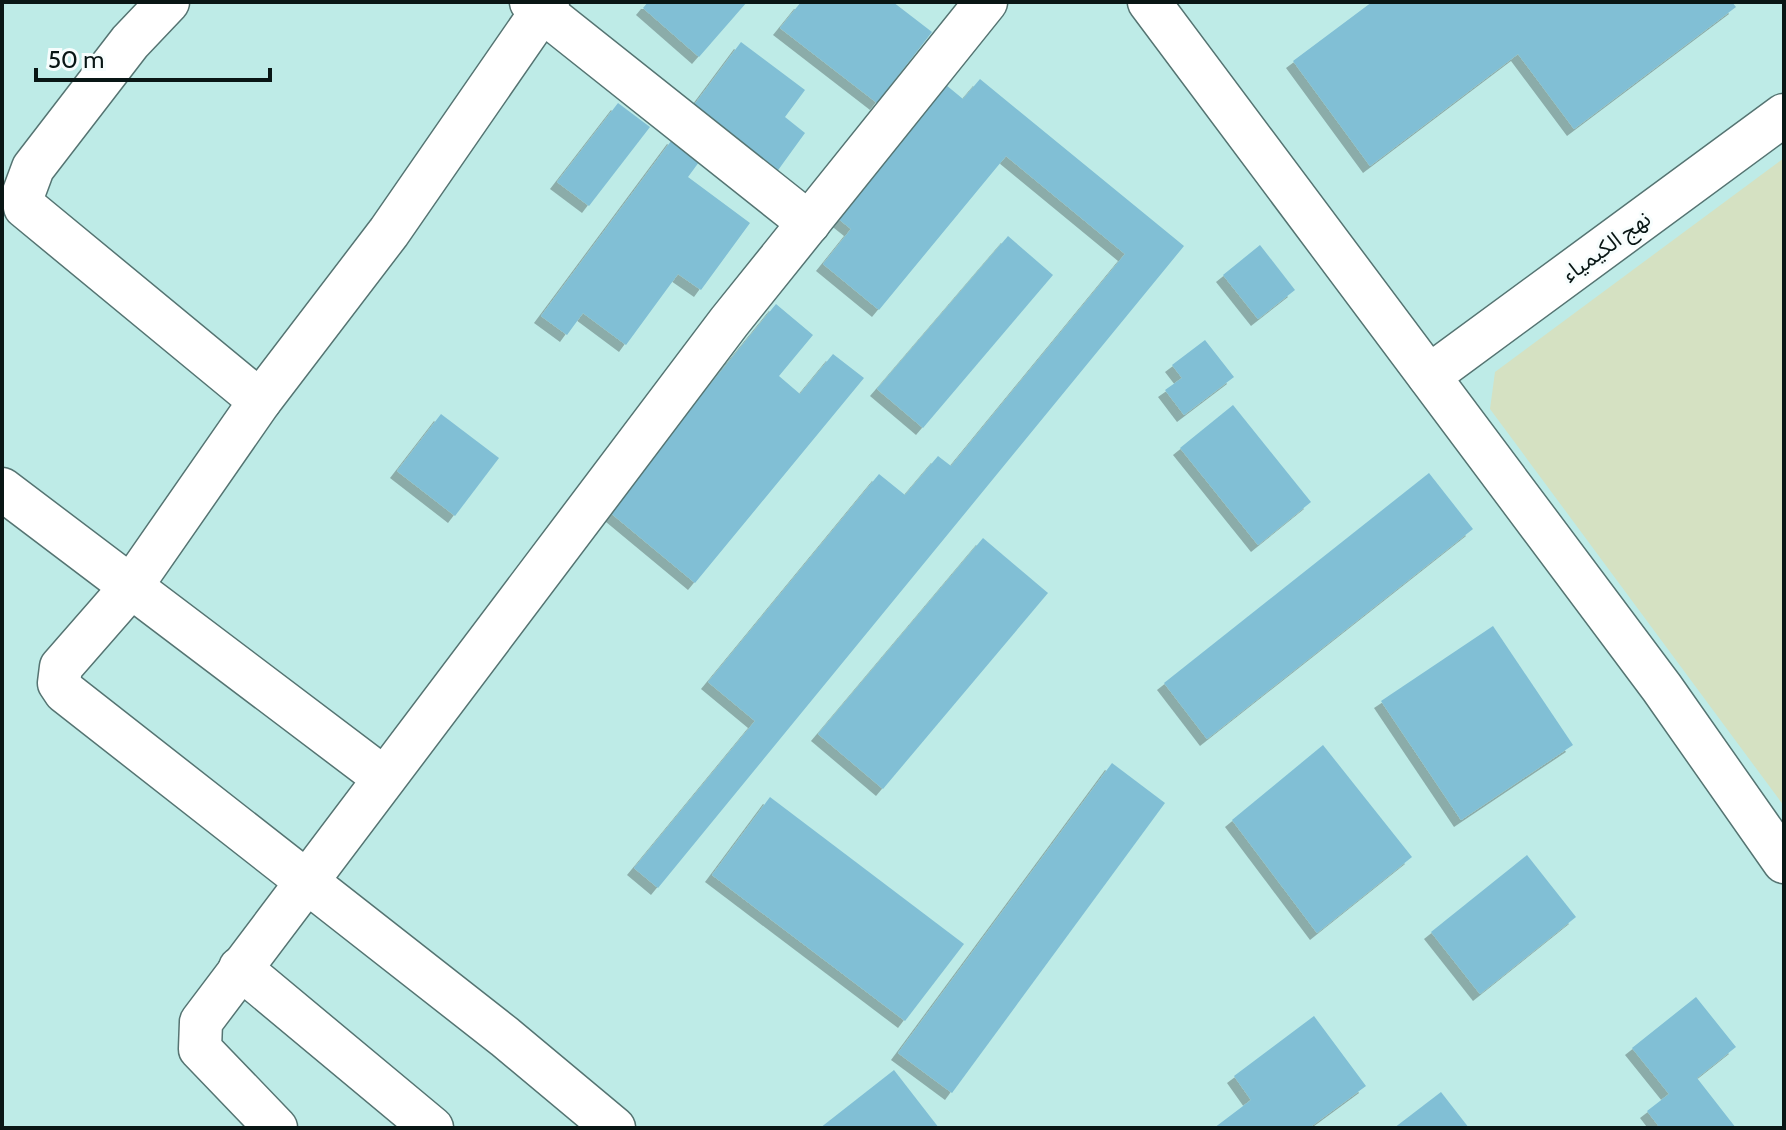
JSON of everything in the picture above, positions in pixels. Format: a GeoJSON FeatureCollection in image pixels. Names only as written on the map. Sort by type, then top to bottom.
{"type":"FeatureCollection","features":[{"type":"Feature","properties":{"kind":"street"},"geometry":{"type":"LineString","coordinates":[[168,2],[130,42],[33,168],[23,195],[25,207],[260,401]]}},
{"type":"Feature","properties":{"kind":"street"},"geometry":{"type":"LineString","coordinates":[[276,1128],[200,1049],[201,1022],[809,223],[986,2]]}},
{"type":"Feature","properties":{"kind":"street"},"geometry":{"type":"LineString","coordinates":[[1149,2],[1662,688],[1784,862]]}},
{"type":"Feature","properties":{"kind":"street"},"geometry":{"type":"LineString","coordinates":[[614,1128],[307,881],[65,692],[59,683],[61,667],[130,588],[260,401],[389,232],[540,5],[809,223]]}},
{"type":"Feature","properties":{"kind":"street","name":"نهج الكيمياء"},"geometry":{"type":"LineString","coordinates":[[1429,376],[1784,115]]}},
{"type":"Feature","properties":{"kind":"street"},"geometry":{"type":"LineString","coordinates":[[2,489],[384,778]]}},
{"type":"Feature","properties":{"kind":"street"},"geometry":{"type":"LineString","coordinates":[[240,968],[432,1128]]}},
{"type":"Feature","properties":{"kind":"shaded area"},"geometry":{"type":"Polygon","coordinates":[[[2,2],[1784,2],[1784,1128],[2,1128],[2,2]]]}},
{"type":"Feature","properties":{"kind":"green space"},"geometry":{"type":"Polygon","coordinates":[[[1784,158],[1784,806],[1490,409],[1495,372],[1784,158]]]}},
{"type":"Feature","properties":{"kind":"building"},"geometry":{"type":"Polygon","coordinates":[[[648,2],[747,2],[699,57],[643,8],[648,2]]]}},
{"type":"Feature","properties":{"kind":"building"},"geometry":{"type":"Polygon","coordinates":[[[801,2],[893,2],[932,32],[877,103],[780,28],[801,2]]]}},
{"type":"Feature","properties":{"kind":"building"},"geometry":{"type":"Polygon","coordinates":[[[1372,2],[1732,2],[1736,7],[1574,129],[1518,54],[1370,166],[1293,61],[1372,2]]]}},
{"type":"Feature","properties":{"kind":"building"},"geometry":{"type":"Polygon","coordinates":[[[741,42],[805,90],[785,117],[805,133],[776,173],[691,109],[741,42]]]}},
{"type":"Feature","properties":{"kind":"building"},"geometry":{"type":"Polygon","coordinates":[[[980,79],[1184,246],[658,888],[634,868],[755,721],[708,682],[879,474],[905,495],[938,456],[951,466],[1125,254],[1006,156],[879,310],[823,264],[851,229],[831,213],[940,80],[963,99],[980,79]]]}},
{"type":"Feature","properties":{"kind":"building"},"geometry":{"type":"Polygon","coordinates":[[[618,103],[650,127],[589,206],[557,182],[618,103]]]}},
{"type":"Feature","properties":{"kind":"building"},"geometry":{"type":"Polygon","coordinates":[[[674,137],[702,158],[688,177],[750,223],[701,290],[678,274],[626,345],[583,313],[567,335],[541,316],[674,137]]]}},
{"type":"Feature","properties":{"kind":"building"},"geometry":{"type":"Polygon","coordinates":[[[1008,236],[1053,275],[923,428],[877,389],[1008,236]]]}},
{"type":"Feature","properties":{"kind":"building"},"geometry":{"type":"Polygon","coordinates":[[[1260,245],[1295,290],[1258,319],[1223,275],[1260,245]]]}},
{"type":"Feature","properties":{"kind":"building"},"geometry":{"type":"Polygon","coordinates":[[[776,304],[813,335],[779,376],[800,394],[833,354],[864,378],[695,583],[607,510],[776,304]]]}},
{"type":"Feature","properties":{"kind":"building"},"geometry":{"type":"Polygon","coordinates":[[[1205,340],[1234,377],[1184,415],[1165,390],[1182,378],[1172,365],[1205,340]]]}},
{"type":"Feature","properties":{"kind":"building"},"geometry":{"type":"Polygon","coordinates":[[[1233,405],[1311,502],[1258,545],[1180,448],[1233,405]]]}},
{"type":"Feature","properties":{"kind":"building"},"geometry":{"type":"Polygon","coordinates":[[[441,414],[499,458],[455,516],[397,471],[441,414]]]}},
{"type":"Feature","properties":{"kind":"building"},"geometry":{"type":"Polygon","coordinates":[[[1429,473],[1473,529],[1207,739],[1164,683],[1429,473]]]}},
{"type":"Feature","properties":{"kind":"building"},"geometry":{"type":"Polygon","coordinates":[[[983,538],[1048,593],[883,789],[818,734],[983,538]]]}},
{"type":"Feature","properties":{"kind":"building"},"geometry":{"type":"Polygon","coordinates":[[[1493,626],[1573,745],[1461,820],[1381,701],[1493,626]]]}},
{"type":"Feature","properties":{"kind":"building"},"geometry":{"type":"Polygon","coordinates":[[[1323,745],[1412,857],[1317,933],[1232,820],[1323,745]]]}},
{"type":"Feature","properties":{"kind":"building"},"geometry":{"type":"Polygon","coordinates":[[[1112,763],[1165,803],[952,1093],[898,1053],[1112,763]]]}},
{"type":"Feature","properties":{"kind":"building"},"geometry":{"type":"Polygon","coordinates":[[[770,797],[964,944],[905,1021],[712,875],[770,797]]]}},
{"type":"Feature","properties":{"kind":"building"},"geometry":{"type":"Polygon","coordinates":[[[1527,855],[1576,917],[1480,994],[1431,932],[1527,855]]]}},
{"type":"Feature","properties":{"kind":"building"},"geometry":{"type":"Polygon","coordinates":[[[1696,997],[1736,1047],[1697,1078],[1736,1128],[1660,1128],[1647,1111],[1669,1094],[1632,1048],[1696,997]]]}},
{"type":"Feature","properties":{"kind":"building"},"geometry":{"type":"Polygon","coordinates":[[[1314,1016],[1366,1086],[1309,1128],[1214,1128],[1251,1100],[1234,1076],[1314,1016]]]}},
{"type":"Feature","properties":{"kind":"building"},"geometry":{"type":"Polygon","coordinates":[[[894,1070],[939,1128],[820,1128],[894,1070]]]}},
{"type":"Feature","properties":{"kind":"building"},"geometry":{"type":"Polygon","coordinates":[[[1441,1092],[1469,1128],[1394,1128],[1441,1092]]]}}]}
